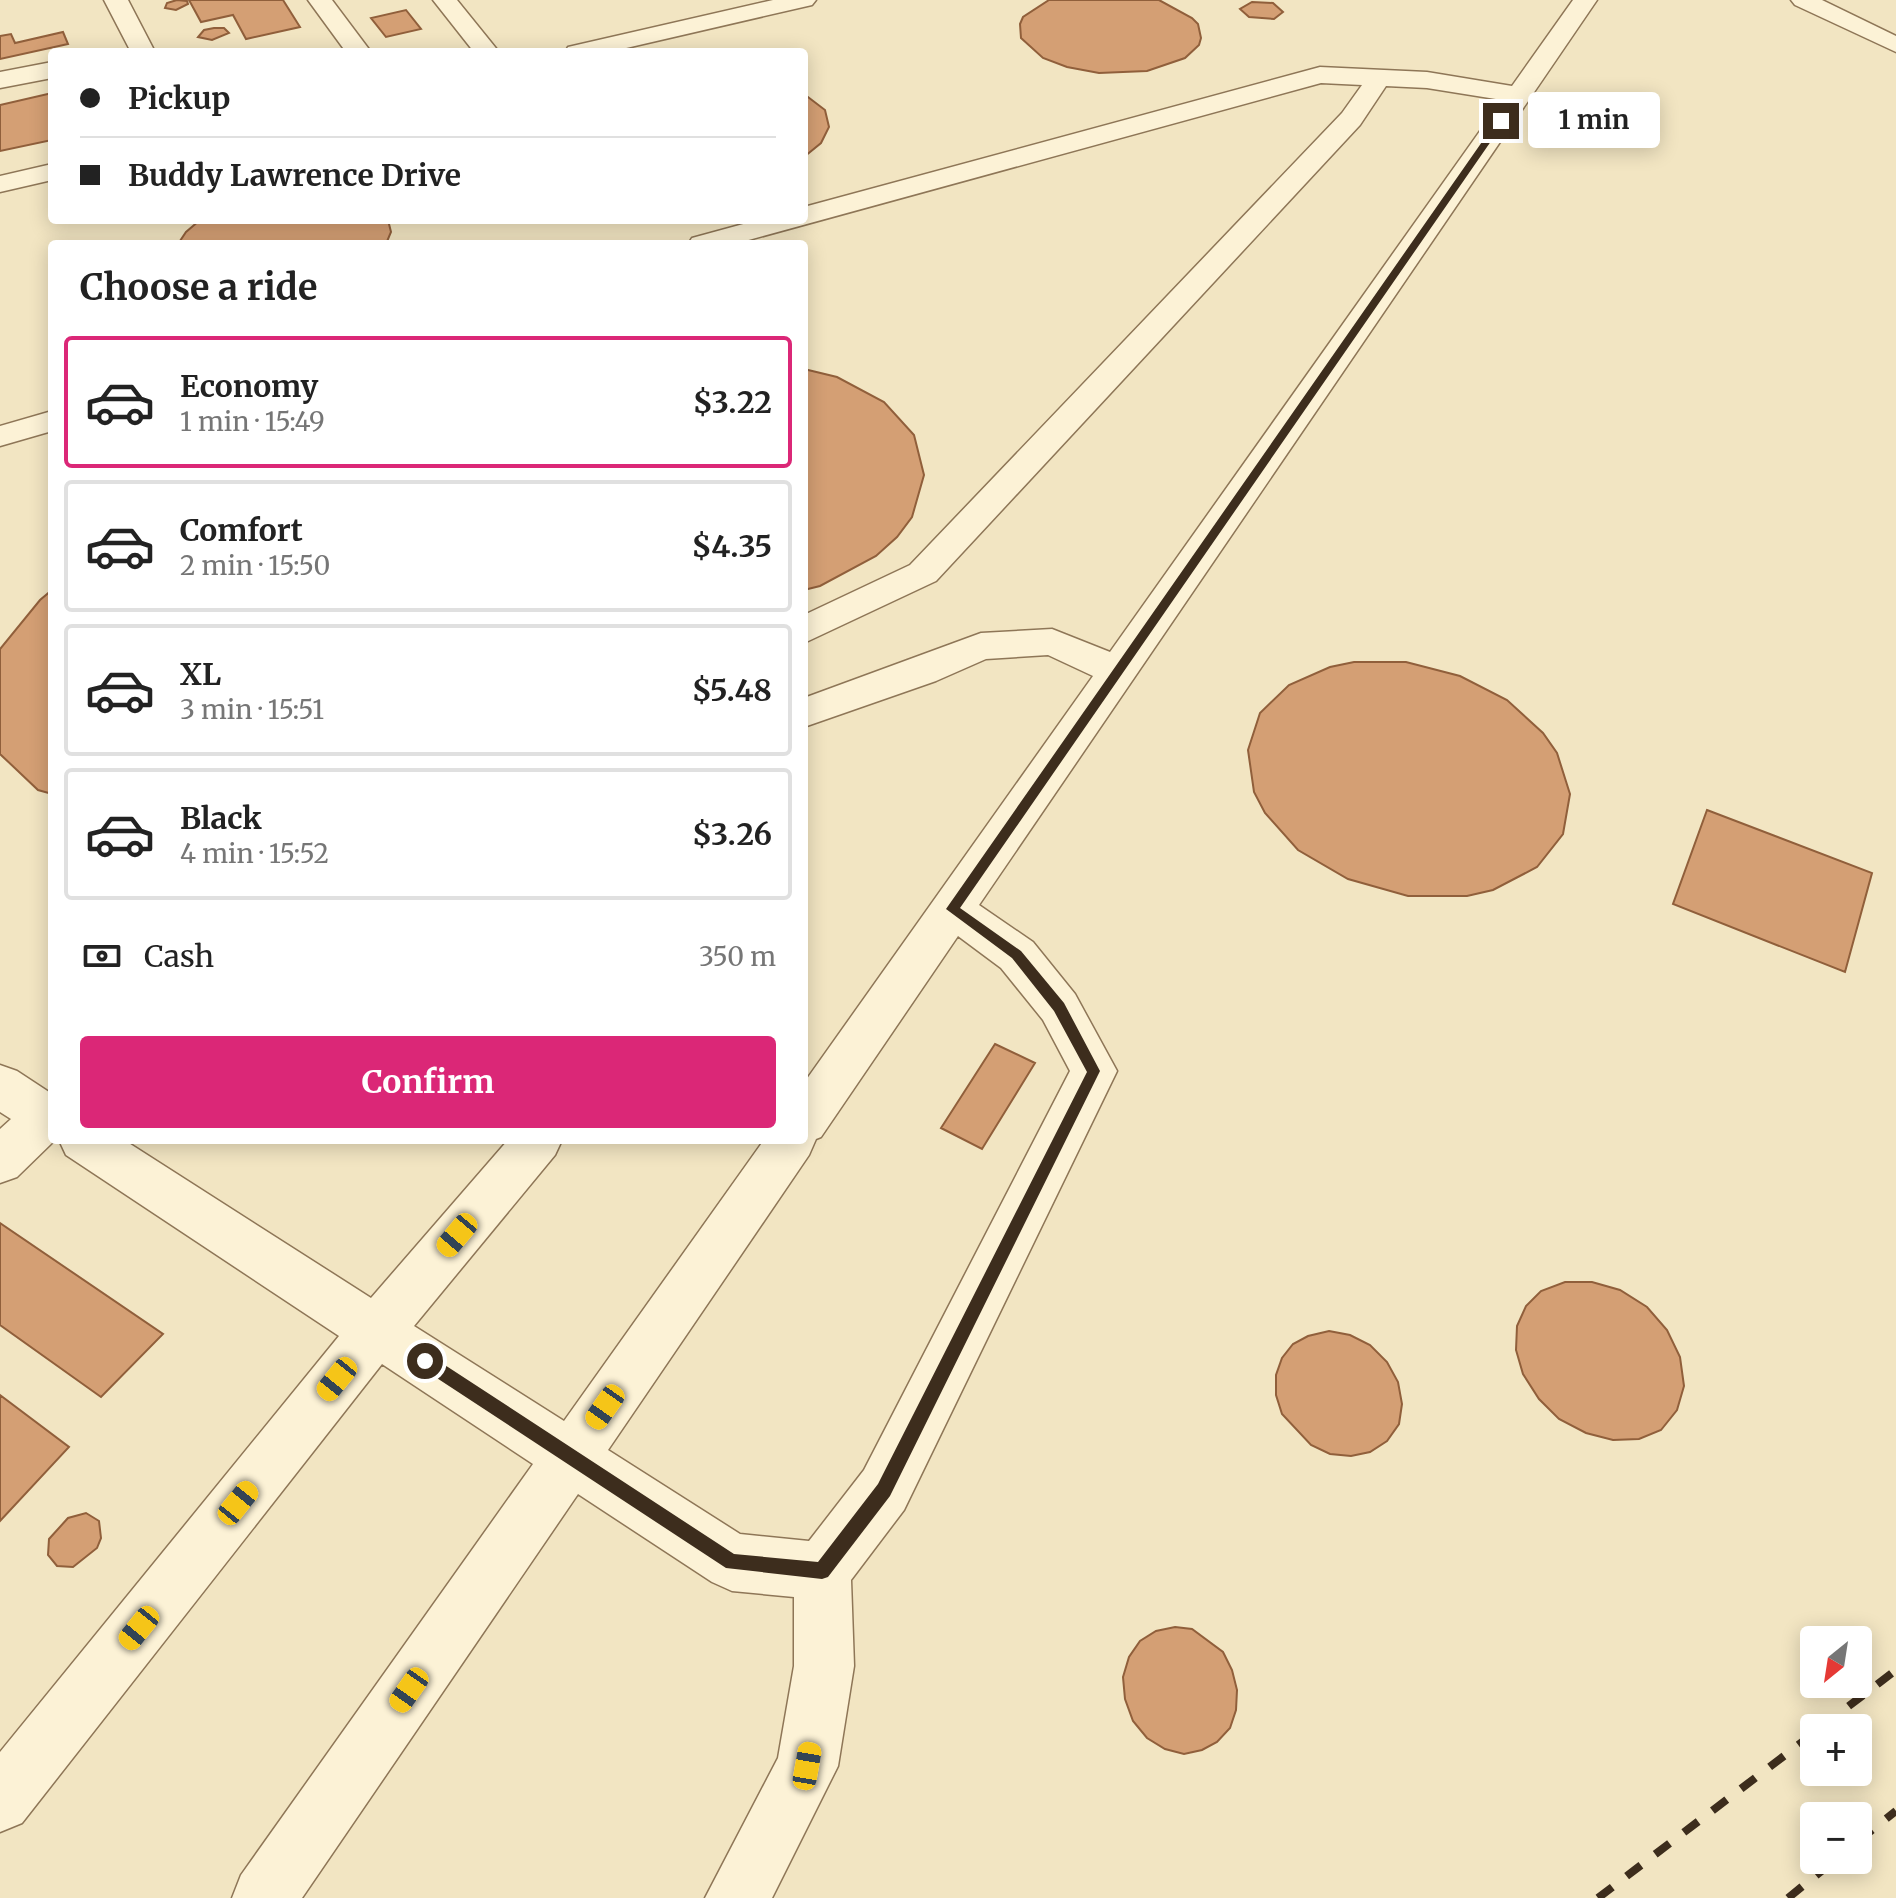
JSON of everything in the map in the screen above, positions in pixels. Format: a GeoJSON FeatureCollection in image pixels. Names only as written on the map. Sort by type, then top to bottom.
{"type":"FeatureCollection","features":[{"type":"Feature","properties":{"kind":"street"},"geometry":{"type":"LineString","coordinates":[[116,0],[140,48]]}},
{"type":"Feature","properties":{"kind":"street"},"geometry":{"type":"LineString","coordinates":[[320,0],[356,48]]}},
{"type":"Feature","properties":{"kind":"street"},"geometry":{"type":"LineString","coordinates":[[445,0],[484,48]]}},
{"type":"Feature","properties":{"kind":"street"},"geometry":{"type":"LineString","coordinates":[[594,48],[804,0]]}},
{"type":"Feature","properties":{"kind":"street"},"geometry":{"type":"LineString","coordinates":[[808,1116],[1585,0]]}},
{"type":"Feature","properties":{"kind":"street"},"geometry":{"type":"LineString","coordinates":[[1803,0],[1896,45]]}},
{"type":"Feature","properties":{"kind":"street"},"geometry":{"type":"LineString","coordinates":[[0,80],[48,71]]}},
{"type":"Feature","properties":{"kind":"street"},"geometry":{"type":"LineString","coordinates":[[808,215],[1320,75],[1427,80],[1519,95]]}},
{"type":"Feature","properties":{"kind":"street"},"geometry":{"type":"LineString","coordinates":[[808,628],[923,573],[1351,119],[1379,78]]}},
{"type":"Feature","properties":{"kind":"street"},"geometry":{"type":"LineString","coordinates":[[0,184],[48,173]]}},
{"type":"Feature","properties":{"kind":"street"},"geometry":{"type":"LineString","coordinates":[[717,240],[775,224]]}},
{"type":"Feature","properties":{"kind":"street"},"geometry":{"type":"LineString","coordinates":[[0,436],[48,422]]}},
{"type":"Feature","properties":{"kind":"street"},"geometry":{"type":"LineString","coordinates":[[808,737],[822,707],[981,646],[1052,642],[1118,671]]}},
{"type":"Feature","properties":{"kind":"street"},"geometry":{"type":"LineString","coordinates":[[737,1898],[807,1766],[824,1666],[822,1571],[884,1490],[1094,1071],[1059,1007],[1017,955],[952,909]]}},
{"type":"Feature","properties":{"kind":"street"},"geometry":{"type":"LineString","coordinates":[[0,1086],[48,1117]]}},
{"type":"Feature","properties":{"kind":"street"},"geometry":{"type":"LineString","coordinates":[[0,1161],[48,1133]]}},
{"type":"Feature","properties":{"kind":"street"},"geometry":{"type":"LineString","coordinates":[[90,1144],[732,1562],[822,1571]]}},
{"type":"Feature","properties":{"kind":"street"},"geometry":{"type":"LineString","coordinates":[[0,1801],[377,1330],[535,1144]]}},
{"type":"Feature","properties":{"kind":"street"},"geometry":{"type":"LineString","coordinates":[[264,1898],[789,1144]]}},
{"type":"Feature","properties":{"kind":"building"},"geometry":{"type":"Polygon","coordinates":[[[189,0],[283,0],[300,27],[246,39],[233,15],[201,22],[189,0]]]}},
{"type":"Feature","properties":{"kind":"building"},"geometry":{"type":"Polygon","coordinates":[[[1049,0],[1159,0],[1192,18],[1198,24],[1201,38],[1199,45],[1185,58],[1147,71],[1099,73],[1067,67],[1043,58],[1021,38],[1023,17],[1049,0]]]}},
{"type":"Feature","properties":{"kind":"building"},"geometry":{"type":"Polygon","coordinates":[[[187,1],[188,4],[176,10],[165,8],[167,3],[187,1]]]}},
{"type":"Feature","properties":{"kind":"building"},"geometry":{"type":"Polygon","coordinates":[[[1252,2],[1273,3],[1283,12],[1274,19],[1249,17],[1240,9],[1252,2]]]}},
{"type":"Feature","properties":{"kind":"building"},"geometry":{"type":"Polygon","coordinates":[[[406,10],[421,29],[386,37],[371,18],[406,10]]]}},
{"type":"Feature","properties":{"kind":"building"},"geometry":{"type":"Polygon","coordinates":[[[224,28],[229,33],[212,40],[198,37],[204,30],[224,28]]]}},
{"type":"Feature","properties":{"kind":"building"},"geometry":{"type":"Polygon","coordinates":[[[63,32],[68,44],[0,59],[0,36],[11,34],[15,43],[63,32]]]}},
{"type":"Feature","properties":{"kind":"building"},"geometry":{"type":"Polygon","coordinates":[[[48,94],[48,141],[0,151],[0,105],[48,94]]]}},
{"type":"Feature","properties":{"kind":"building"},"geometry":{"type":"Polygon","coordinates":[[[808,97],[825,110],[829,127],[821,143],[808,154],[808,97]]]}},
{"type":"Feature","properties":{"kind":"building"},"geometry":{"type":"Polygon","coordinates":[[[195,224],[389,224],[391,232],[388,240],[181,240],[195,224]]]}},
{"type":"Feature","properties":{"kind":"building"},"geometry":{"type":"Polygon","coordinates":[[[808,370],[837,377],[884,402],[914,435],[924,475],[912,517],[897,537],[876,556],[820,586],[808,589],[808,370]]]}},
{"type":"Feature","properties":{"kind":"building"},"geometry":{"type":"Polygon","coordinates":[[[48,593],[48,793],[38,790],[0,754],[0,649],[48,593]]]}},
{"type":"Feature","properties":{"kind":"building"},"geometry":{"type":"Polygon","coordinates":[[[1354,662],[1406,662],[1460,676],[1507,700],[1543,733],[1557,753],[1570,794],[1563,834],[1537,867],[1493,890],[1467,896],[1408,896],[1348,879],[1298,850],[1265,813],[1254,792],[1248,750],[1260,713],[1289,685],[1330,667],[1354,662]]]}},
{"type":"Feature","properties":{"kind":"building"},"geometry":{"type":"Polygon","coordinates":[[[1707,810],[1872,873],[1845,972],[1673,904],[1707,810]]]}},
{"type":"Feature","properties":{"kind":"building"},"geometry":{"type":"Polygon","coordinates":[[[995,1044],[1035,1063],[982,1149],[941,1128],[995,1044]]]}},
{"type":"Feature","properties":{"kind":"building"},"geometry":{"type":"Polygon","coordinates":[[[0,1223],[163,1334],[101,1397],[0,1325],[0,1223]]]}},
{"type":"Feature","properties":{"kind":"building"},"geometry":{"type":"Polygon","coordinates":[[[1565,1282],[1592,1282],[1620,1290],[1647,1307],[1667,1330],[1680,1357],[1684,1386],[1677,1410],[1661,1430],[1639,1439],[1613,1440],[1586,1433],[1559,1419],[1539,1399],[1523,1374],[1516,1350],[1517,1326],[1526,1306],[1541,1291],[1565,1282]]]}},
{"type":"Feature","properties":{"kind":"building"},"geometry":{"type":"Polygon","coordinates":[[[1329,1331],[1350,1335],[1370,1345],[1387,1362],[1398,1382],[1402,1404],[1399,1424],[1387,1441],[1370,1452],[1351,1456],[1330,1454],[1311,1445],[1282,1414],[1276,1395],[1276,1375],[1282,1358],[1293,1344],[1308,1336],[1329,1331]]]}},
{"type":"Feature","properties":{"kind":"building"},"geometry":{"type":"Polygon","coordinates":[[[0,1395],[69,1447],[0,1521],[0,1395]]]}},
{"type":"Feature","properties":{"kind":"building"},"geometry":{"type":"Polygon","coordinates":[[[86,1513],[99,1521],[101,1538],[97,1548],[73,1567],[57,1566],[48,1555],[49,1539],[68,1518],[86,1513]]]}},
{"type":"Feature","properties":{"kind":"building"},"geometry":{"type":"Polygon","coordinates":[[[1175,1627],[1192,1629],[1223,1652],[1237,1690],[1236,1710],[1230,1728],[1217,1742],[1184,1754],[1165,1749],[1147,1738],[1133,1721],[1125,1699],[1123,1677],[1129,1657],[1140,1641],[1156,1631],[1175,1627]]]}},
{"type":"Feature","properties":{"kind":"railway"},"geometry":{"type":"LineString","coordinates":[[1838,1714],[1896,1670]]}},
{"type":"Feature","properties":{"kind":"railway"},"geometry":{"type":"LineString","coordinates":[[1598,1898],[1800,1744]]}},
{"type":"Feature","properties":{"kind":"railway"},"geometry":{"type":"LineString","coordinates":[[1872,1830],[1896,1811]]}},
{"type":"Feature","properties":{"kind":"railway"},"geometry":{"type":"LineString","coordinates":[[1788,1898],[1818,1874]]}},
{"type":"Feature","properties":{"kind":"route"},"geometry":{"type":"LineString","coordinates":[[425,1361],[732,1562],[822,1571],[884,1490],[1094,1071],[1059,1007],[1017,955],[952,909],[1501,121]]}}]}
